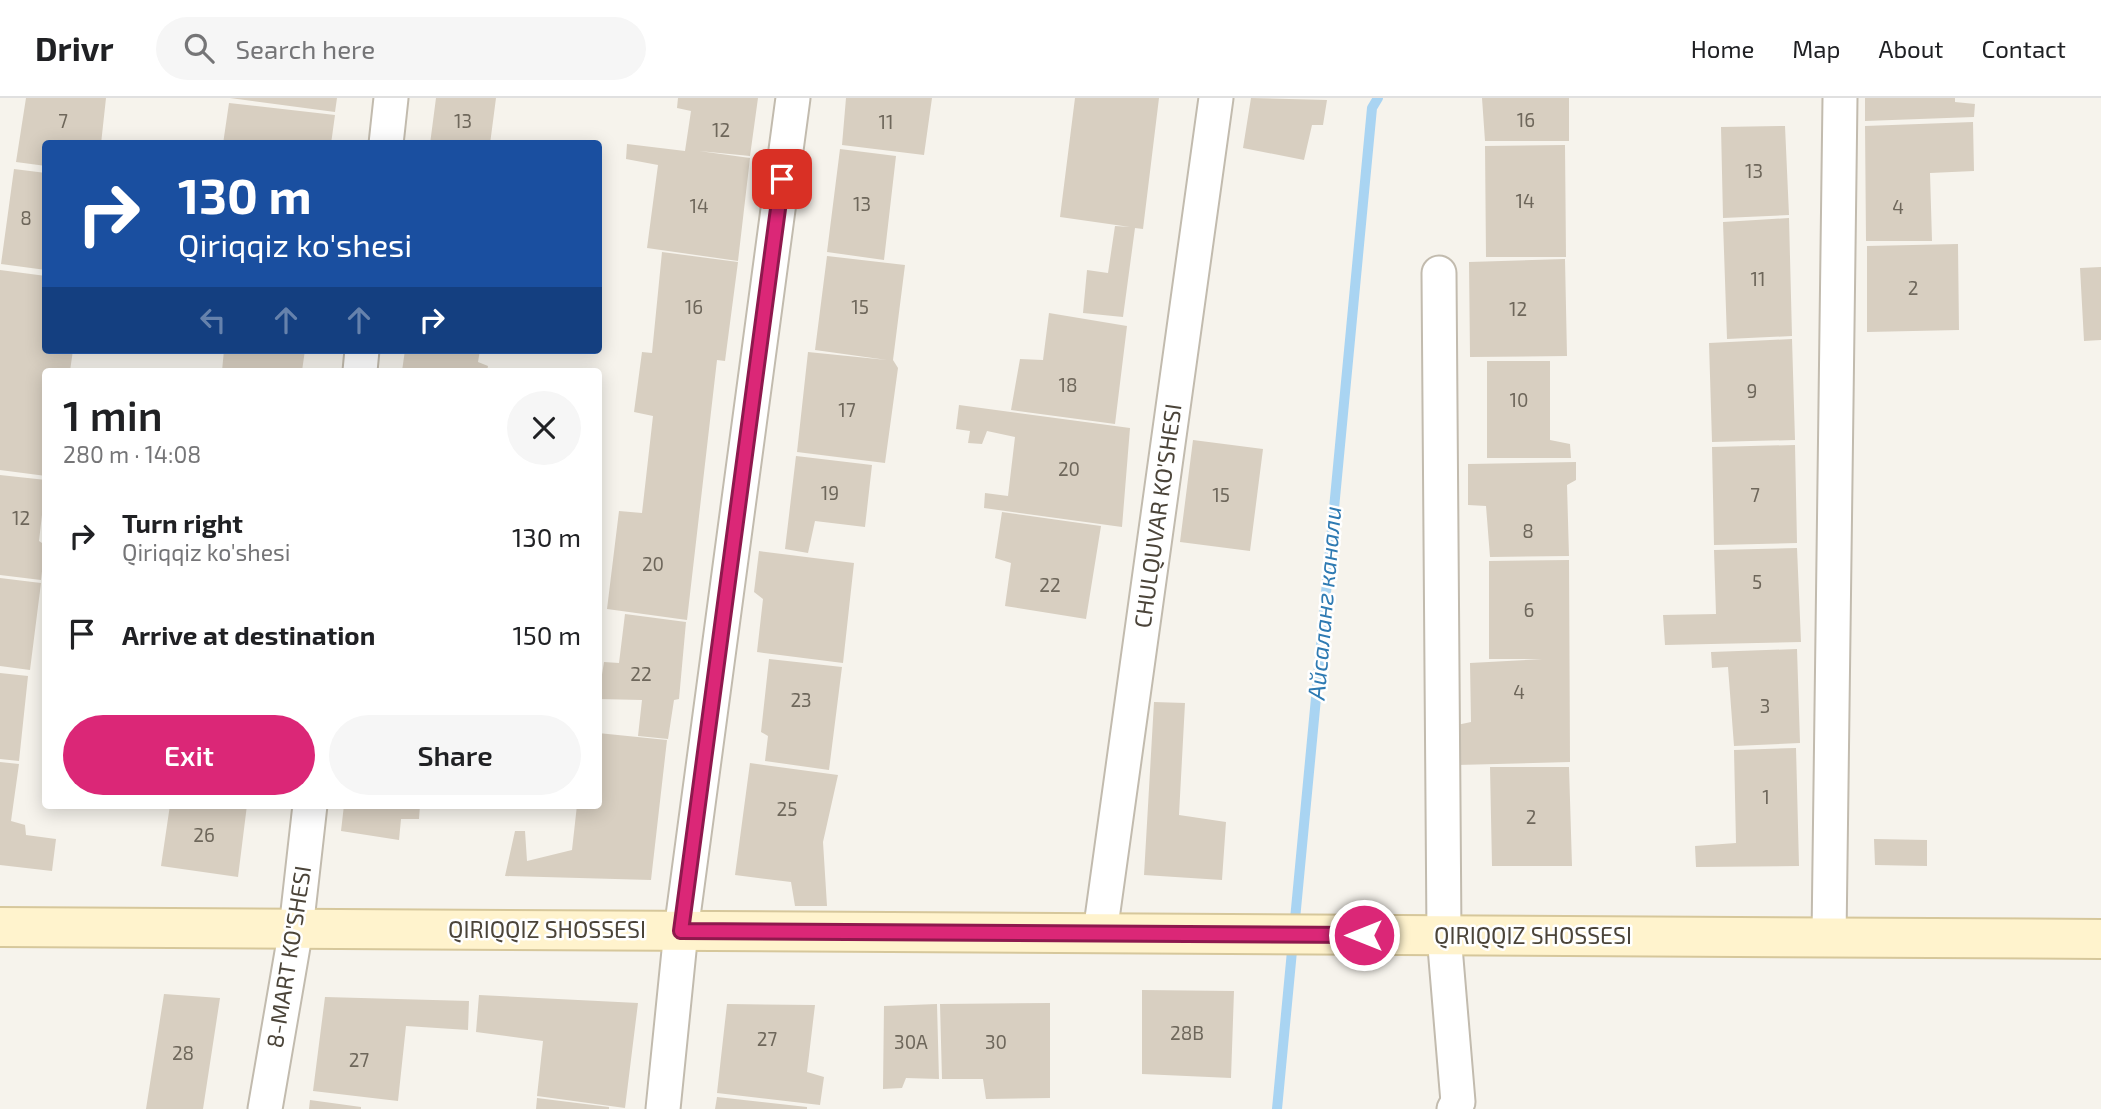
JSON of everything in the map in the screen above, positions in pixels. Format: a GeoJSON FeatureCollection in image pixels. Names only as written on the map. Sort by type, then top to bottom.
{"type":"FeatureCollection","features":[{"type":"Feature","properties":{"kind":"main road","name":"QIRIQQIZ SHOSSESI"},"geometry":{"type":"LineString","coordinates":[[0,927],[2101,939]]}},
{"type":"Feature","properties":{"kind":"street"},"geometry":{"type":"LineString","coordinates":[[386,140],[391,98]]}},
{"type":"Feature","properties":{"kind":"street"},"geometry":{"type":"LineString","coordinates":[[663,1109],[681,931],[793,98]]}},
{"type":"Feature","properties":{"kind":"street","name":"CHULQUVAR KO'SHESI"},"geometry":{"type":"LineString","coordinates":[[1100,933],[1216,98]]}},
{"type":"Feature","properties":{"kind":"street"},"geometry":{"type":"LineString","coordinates":[[1829,938],[1840,98]]}},
{"type":"Feature","properties":{"kind":"street"},"geometry":{"type":"LineString","coordinates":[[1439,273],[1444,935],[1458,1102],[1454,1109]]}},
{"type":"Feature","properties":{"kind":"street","name":"8-MART KO'SHESI"},"geometry":{"type":"LineString","coordinates":[[265,1109],[296,929],[310,809]]}},
{"type":"Feature","properties":{"kind":"building"},"geometry":{"type":"Polygon","coordinates":[[[26,98],[106,98],[101,140],[42,140],[42,165],[16,162],[26,98]]]}},
{"type":"Feature","properties":{"kind":"building"},"geometry":{"type":"Polygon","coordinates":[[[230,98],[337,98],[335,112],[230,98]]]}},
{"type":"Feature","properties":{"kind":"building"},"geometry":{"type":"Polygon","coordinates":[[[436,98],[496,98],[491,140],[431,140],[436,98]]]}},
{"type":"Feature","properties":{"kind":"building"},"geometry":{"type":"Polygon","coordinates":[[[678,98],[758,98],[750,156],[699,151],[750,158],[738,261],[647,248],[658,165],[626,159],[627,144],[685,151],[691,111],[677,108],[678,98]]]}},
{"type":"Feature","properties":{"kind":"building"},"geometry":{"type":"Polygon","coordinates":[[[846,98],[932,98],[924,155],[842,145],[846,98]]]}},
{"type":"Feature","properties":{"kind":"building"},"geometry":{"type":"Polygon","coordinates":[[[1075,98],[1159,98],[1143,229],[1135,228],[1123,317],[1083,313],[1087,270],[1108,273],[1115,226],[1130,227],[1060,217],[1075,98]]]}},
{"type":"Feature","properties":{"kind":"building"},"geometry":{"type":"Polygon","coordinates":[[[1251,98],[1327,100],[1323,125],[1312,125],[1304,160],[1243,148],[1251,98]]]}},
{"type":"Feature","properties":{"kind":"building"},"geometry":{"type":"Polygon","coordinates":[[[1482,98],[1569,98],[1569,141],[1485,141],[1482,98]]]}},
{"type":"Feature","properties":{"kind":"building"},"geometry":{"type":"Polygon","coordinates":[[[1865,98],[1955,98],[1955,102],[1975,104],[1974,117],[1865,121],[1865,98]]]}},
{"type":"Feature","properties":{"kind":"building"},"geometry":{"type":"Polygon","coordinates":[[[229,103],[335,115],[332,140],[224,140],[229,103]]]}},
{"type":"Feature","properties":{"kind":"building"},"geometry":{"type":"Polygon","coordinates":[[[1973,122],[1974,171],[1930,173],[1932,241],[1866,241],[1865,126],[1973,122]]]}},
{"type":"Feature","properties":{"kind":"building"},"geometry":{"type":"Polygon","coordinates":[[[1785,126],[1789,215],[1723,218],[1721,127],[1785,126]]]}},
{"type":"Feature","properties":{"kind":"building"},"geometry":{"type":"Polygon","coordinates":[[[1565,145],[1566,257],[1486,257],[1485,146],[1565,145]]]}},
{"type":"Feature","properties":{"kind":"building"},"geometry":{"type":"Polygon","coordinates":[[[840,149],[896,156],[884,260],[827,252],[840,149]]]}},
{"type":"Feature","properties":{"kind":"building"},"geometry":{"type":"Polygon","coordinates":[[[14,169],[42,172],[42,269],[1,264],[14,169]]]}},
{"type":"Feature","properties":{"kind":"building"},"geometry":{"type":"Polygon","coordinates":[[[1789,218],[1792,336],[1727,339],[1723,222],[1789,218]]]}},
{"type":"Feature","properties":{"kind":"building"},"geometry":{"type":"Polygon","coordinates":[[[1958,244],[1959,330],[1867,332],[1867,246],[1958,244]]]}},
{"type":"Feature","properties":{"kind":"building"},"geometry":{"type":"Polygon","coordinates":[[[662,252],[738,262],[725,361],[717,360],[687,620],[607,609],[619,511],[642,513],[653,416],[634,412],[642,352],[652,353],[662,252]]]}},
{"type":"Feature","properties":{"kind":"building"},"geometry":{"type":"Polygon","coordinates":[[[827,256],[905,265],[893,360],[898,368],[885,463],[797,452],[808,352],[887,360],[815,350],[827,256]]]}},
{"type":"Feature","properties":{"kind":"building"},"geometry":{"type":"Polygon","coordinates":[[[1565,259],[1567,356],[1470,357],[1469,262],[1565,259]]]}},
{"type":"Feature","properties":{"kind":"building"},"geometry":{"type":"Polygon","coordinates":[[[2101,267],[2101,340],[2084,341],[2080,268],[2101,267]]]}},
{"type":"Feature","properties":{"kind":"building"},"geometry":{"type":"Polygon","coordinates":[[[0,270],[42,275],[42,354],[72,354],[70,368],[42,368],[42,475],[0,470],[0,270]]]}},
{"type":"Feature","properties":{"kind":"building"},"geometry":{"type":"Polygon","coordinates":[[[1049,313],[1127,326],[1115,424],[1011,410],[1020,359],[1043,360],[1049,313]]]}},
{"type":"Feature","properties":{"kind":"building"},"geometry":{"type":"Polygon","coordinates":[[[1792,339],[1795,440],[1712,442],[1709,343],[1792,339]]]}},
{"type":"Feature","properties":{"kind":"building"},"geometry":{"type":"Polygon","coordinates":[[[224,354],[304,354],[302,368],[222,368],[224,354]]]}},
{"type":"Feature","properties":{"kind":"building"},"geometry":{"type":"Polygon","coordinates":[[[404,354],[479,354],[478,362],[488,366],[488,368],[402,368],[404,354]]]}},
{"type":"Feature","properties":{"kind":"building"},"geometry":{"type":"Polygon","coordinates":[[[1487,361],[1550,361],[1550,440],[1570,444],[1571,458],[1487,458],[1487,361]]]}},
{"type":"Feature","properties":{"kind":"building"},"geometry":{"type":"Polygon","coordinates":[[[959,405],[1130,428],[1122,527],[984,508],[985,493],[1008,496],[1015,437],[987,431],[982,444],[968,443],[970,431],[956,429],[959,405]]]}},
{"type":"Feature","properties":{"kind":"building"},"geometry":{"type":"Polygon","coordinates":[[[1193,440],[1263,449],[1250,551],[1180,542],[1193,440]]]}},
{"type":"Feature","properties":{"kind":"building"},"geometry":{"type":"Polygon","coordinates":[[[1795,445],[1797,543],[1714,545],[1712,447],[1795,445]]]}},
{"type":"Feature","properties":{"kind":"building"},"geometry":{"type":"Polygon","coordinates":[[[796,456],[872,465],[865,527],[815,521],[808,553],[785,549],[796,456]]]}},
{"type":"Feature","properties":{"kind":"building"},"geometry":{"type":"Polygon","coordinates":[[[1576,462],[1576,480],[1567,485],[1569,556],[1490,557],[1486,506],[1468,505],[1468,464],[1576,462]]]}},
{"type":"Feature","properties":{"kind":"building"},"geometry":{"type":"Polygon","coordinates":[[[0,475],[42,480],[39,541],[42,543],[41,580],[0,575],[0,475]]]}},
{"type":"Feature","properties":{"kind":"building"},"geometry":{"type":"Polygon","coordinates":[[[1002,512],[1101,526],[1086,619],[1005,606],[1011,563],[995,558],[1002,512]]]}},
{"type":"Feature","properties":{"kind":"building"},"geometry":{"type":"Polygon","coordinates":[[[1797,548],[1801,642],[1665,645],[1663,615],[1716,614],[1714,550],[1797,548]]]}},
{"type":"Feature","properties":{"kind":"building"},"geometry":{"type":"Polygon","coordinates":[[[759,551],[854,563],[843,663],[757,652],[763,599],[754,592],[759,551]]]}},
{"type":"Feature","properties":{"kind":"building"},"geometry":{"type":"Polygon","coordinates":[[[1569,560],[1570,762],[1457,765],[1457,725],[1471,722],[1470,663],[1542,659],[1489,659],[1489,561],[1569,560]]]}},
{"type":"Feature","properties":{"kind":"building"},"geometry":{"type":"Polygon","coordinates":[[[0,578],[41,583],[30,670],[0,666],[0,578]]]}},
{"type":"Feature","properties":{"kind":"building"},"geometry":{"type":"Polygon","coordinates":[[[625,614],[686,622],[679,699],[674,700],[668,739],[638,736],[642,700],[602,699],[604,662],[619,663],[625,614]]]}},
{"type":"Feature","properties":{"kind":"building"},"geometry":{"type":"Polygon","coordinates":[[[1797,649],[1800,743],[1734,746],[1728,667],[1712,668],[1711,652],[1797,649]]]}},
{"type":"Feature","properties":{"kind":"building"},"geometry":{"type":"Polygon","coordinates":[[[769,659],[842,667],[829,770],[765,761],[768,736],[761,732],[769,659]]]}},
{"type":"Feature","properties":{"kind":"building"},"geometry":{"type":"Polygon","coordinates":[[[0,673],[28,676],[19,761],[0,759],[0,673]]]}},
{"type":"Feature","properties":{"kind":"building"},"geometry":{"type":"Polygon","coordinates":[[[1154,702],[1185,703],[1179,815],[1226,822],[1222,880],[1144,875],[1154,702]]]}},
{"type":"Feature","properties":{"kind":"building"},"geometry":{"type":"Polygon","coordinates":[[[602,733],[667,740],[651,880],[505,876],[515,831],[525,831],[527,861],[572,850],[577,809],[602,809],[602,733]]]}},
{"type":"Feature","properties":{"kind":"building"},"geometry":{"type":"Polygon","coordinates":[[[1796,748],[1799,866],[1696,867],[1695,846],[1736,843],[1734,750],[1796,748]]]}},
{"type":"Feature","properties":{"kind":"building"},"geometry":{"type":"Polygon","coordinates":[[[0,762],[19,764],[11,821],[25,825],[26,835],[56,839],[52,871],[0,865],[0,762]]]}},
{"type":"Feature","properties":{"kind":"building"},"geometry":{"type":"Polygon","coordinates":[[[750,763],[838,775],[823,842],[827,906],[795,906],[791,882],[735,875],[750,763]]]}},
{"type":"Feature","properties":{"kind":"building"},"geometry":{"type":"Polygon","coordinates":[[[1490,767],[1569,767],[1572,866],[1492,866],[1490,767]]]}},
{"type":"Feature","properties":{"kind":"building"},"geometry":{"type":"Polygon","coordinates":[[[169,809],[246,809],[238,877],[161,866],[169,809]]]}},
{"type":"Feature","properties":{"kind":"building"},"geometry":{"type":"Polygon","coordinates":[[[344,809],[420,809],[419,819],[401,819],[399,840],[341,831],[344,809]]]}},
{"type":"Feature","properties":{"kind":"building"},"geometry":{"type":"Polygon","coordinates":[[[1874,839],[1927,840],[1927,866],[1875,865],[1874,839]]]}},
{"type":"Feature","properties":{"kind":"building"},"geometry":{"type":"Polygon","coordinates":[[[1142,990],[1234,991],[1231,1078],[1142,1074],[1142,990]]]}},
{"type":"Feature","properties":{"kind":"building"},"geometry":{"type":"Polygon","coordinates":[[[164,994],[220,998],[203,1109],[146,1109],[164,994]]]}},
{"type":"Feature","properties":{"kind":"building"},"geometry":{"type":"Polygon","coordinates":[[[479,995],[638,1003],[625,1108],[537,1096],[543,1041],[476,1032],[479,995]]]}},
{"type":"Feature","properties":{"kind":"building"},"geometry":{"type":"Polygon","coordinates":[[[325,997],[469,1001],[468,1030],[406,1026],[398,1101],[313,1091],[325,997]]]}},
{"type":"Feature","properties":{"kind":"building"},"geometry":{"type":"Polygon","coordinates":[[[1050,1003],[1050,1098],[986,1099],[983,1079],[942,1079],[940,1004],[1050,1003]]]}},
{"type":"Feature","properties":{"kind":"building"},"geometry":{"type":"Polygon","coordinates":[[[727,1004],[815,1005],[807,1072],[824,1077],[820,1105],[717,1093],[727,1004]]]}},
{"type":"Feature","properties":{"kind":"building"},"geometry":{"type":"Polygon","coordinates":[[[937,1004],[939,1079],[906,1078],[902,1088],[883,1089],[884,1006],[937,1004]]]}},
{"type":"Feature","properties":{"kind":"building"},"geometry":{"type":"Polygon","coordinates":[[[717,1097],[807,1107],[807,1109],[715,1109],[717,1097]]]}},
{"type":"Feature","properties":{"kind":"building"},"geometry":{"type":"Polygon","coordinates":[[[537,1098],[609,1107],[609,1109],[536,1109],[537,1098]]]}},
{"type":"Feature","properties":{"kind":"building"},"geometry":{"type":"Polygon","coordinates":[[[310,1100],[361,1107],[361,1109],[309,1109],[310,1100]]]}},
{"type":"Feature","properties":{"kind":"waterway","name":"Айсаланг канали"},"geometry":{"type":"LineString","coordinates":[[1277,1109],[1372,108],[1378,98]]}},
{"type":"Feature","properties":{"kind":"route"},"geometry":{"type":"LineString","coordinates":[[782,179],[681,931],[1364,935]]}}]}
